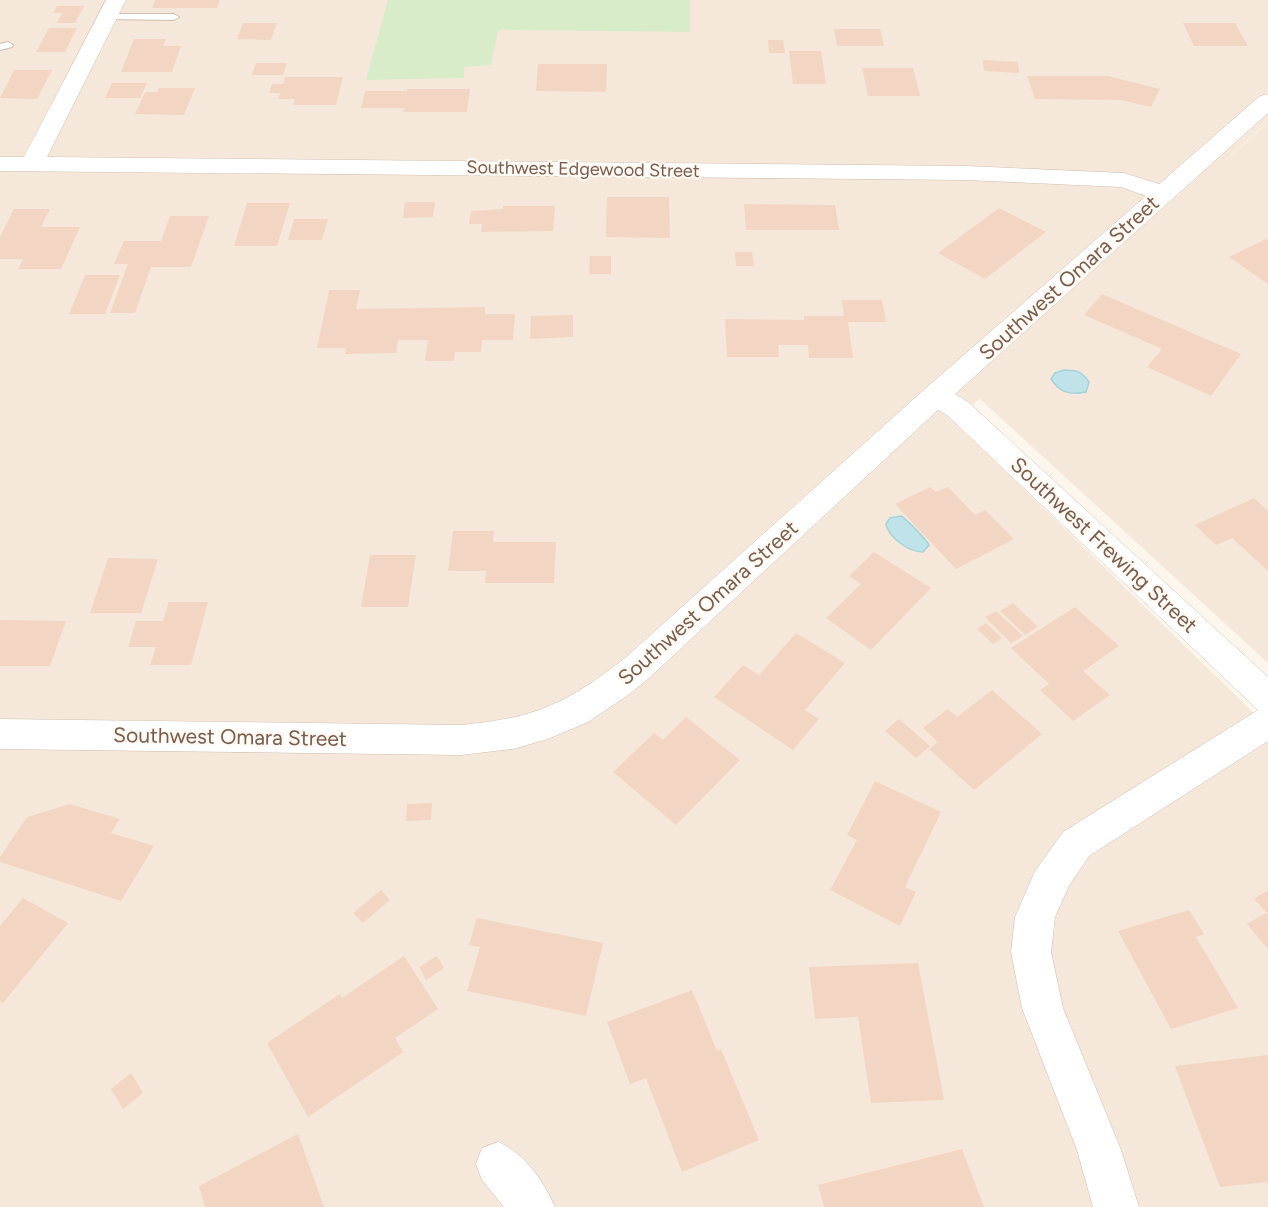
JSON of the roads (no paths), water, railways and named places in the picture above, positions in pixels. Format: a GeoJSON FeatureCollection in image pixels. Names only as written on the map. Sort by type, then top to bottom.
{"type":"FeatureCollection","features":[{"type":"Feature","properties":{"kind":"street"},"geometry":{"type":"LineString","coordinates":[[32,164],[112,9]]}},
{"type":"Feature","properties":{"kind":"street","name":"Southwest Omara Street"},"geometry":{"type":"LineString","coordinates":[[0,734],[461,741],[489,739],[543,727],[605,694],[637,668],[936,395],[1268,101]]}},
{"type":"Feature","properties":{"kind":"street","name":"Southwest Edgewood Street"},"geometry":{"type":"LineString","coordinates":[[0,164],[966,173],[1124,180],[1163,194]]}},
{"type":"Feature","properties":{"kind":"street","name":"Southwest Frewing Street"},"geometry":{"type":"LineString","coordinates":[[936,395],[958,409],[1268,699]]}},
{"type":"Feature","properties":{"kind":"street"},"geometry":{"type":"LineString","coordinates":[[1116,1207],[1100,1152],[1039,1000],[1031,958],[1031,930],[1054,872],[1076,844],[1268,722]]}},
{"type":"Feature","properties":{"kind":"street"},"geometry":{"type":"LineString","coordinates":[[498,1164],[532,1207]]}},
{"type":"Feature","properties":{"kind":"lane"},"geometry":{"type":"LineString","coordinates":[[112,9],[174,17]]}},
{"type":"Feature","properties":{"kind":"water"},"geometry":{"type":"Polygon","coordinates":[[[1064,370],[1084,375],[1089,382],[1086,392],[1070,393],[1058,387],[1051,379],[1055,373],[1064,370]]]}},
{"type":"Feature","properties":{"kind":"water"},"geometry":{"type":"Polygon","coordinates":[[[901,516],[929,545],[923,552],[912,550],[891,534],[886,524],[890,518],[901,516]]]}}]}
